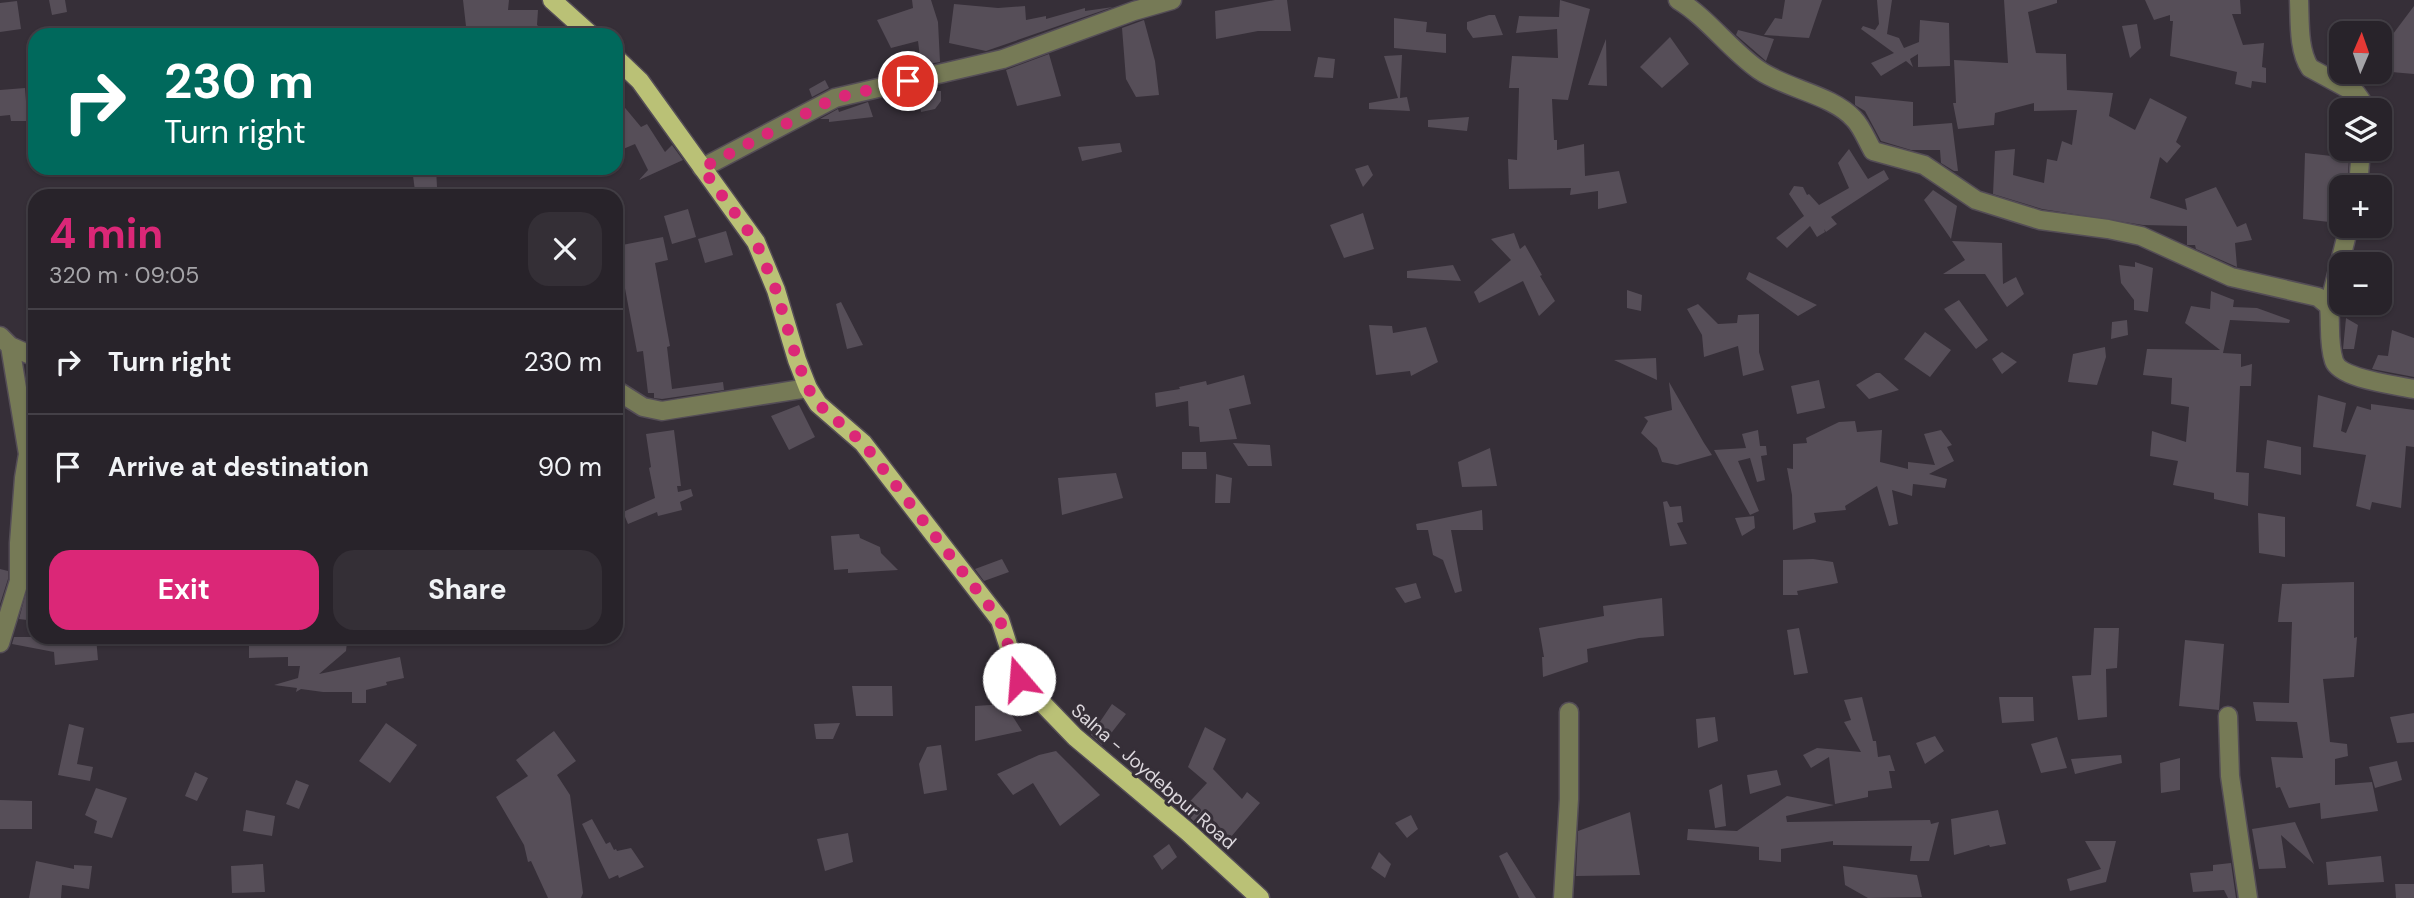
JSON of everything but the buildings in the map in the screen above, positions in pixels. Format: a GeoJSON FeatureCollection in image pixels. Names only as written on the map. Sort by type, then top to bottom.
{"type":"FeatureCollection","features":[{"type":"Feature","properties":{"kind":"main road"},"geometry":{"type":"LineString","coordinates":[[552,0],[584,28]]}},
{"type":"Feature","properties":{"kind":"main road","name":"Salna - Joydebpur Road"},"geometry":{"type":"LineString","coordinates":[[623,65],[640,81],[756,242],[776,290],[797,360],[808,388],[818,404],[863,443],[1000,620],[1019,679],[1075,737],[1188,832],[1260,898]]}},
{"type":"Feature","properties":{"kind":"street"},"geometry":{"type":"LineString","coordinates":[[702,168],[835,98],[1003,59],[1134,11],[1172,0]]}},
{"type":"Feature","properties":{"kind":"street"},"geometry":{"type":"LineString","coordinates":[[1678,0],[1761,72],[1798,91],[1831,102],[1854,119],[1873,151],[1924,165],[1976,200],[2040,220],[2141,236],[2231,277],[2318,297],[2329,306]]}},
{"type":"Feature","properties":{"kind":"street"},"geometry":{"type":"LineString","coordinates":[[2300,0],[2300,31],[2307,64],[2356,93],[2360,98]]}},
{"type":"Feature","properties":{"kind":"street"},"geometry":{"type":"LineString","coordinates":[[2329,315],[2334,364],[2340,370],[2414,389]]}},
{"type":"Feature","properties":{"kind":"street"},"geometry":{"type":"LineString","coordinates":[[5,341],[28,353]]}},
{"type":"Feature","properties":{"kind":"street"},"geometry":{"type":"LineString","coordinates":[[0,643],[19,581],[24,478],[28,454],[5,341]]}},
{"type":"Feature","properties":{"kind":"street"},"geometry":{"type":"LineString","coordinates":[[623,394],[643,407],[663,411],[808,388]]}},
{"type":"Feature","properties":{"kind":"street"},"geometry":{"type":"LineString","coordinates":[[1563,898],[1569,799],[1569,712]]}},
{"type":"Feature","properties":{"kind":"street"},"geometry":{"type":"LineString","coordinates":[[2228,716],[2230,776],[2248,898]]}},
{"type":"Feature","properties":{"kind":"route"},"geometry":{"type":"LineString","coordinates":[[908,81],[835,98],[702,168],[756,242],[776,290],[808,388],[818,404],[863,443],[1000,620],[1019,679]]}}]}
